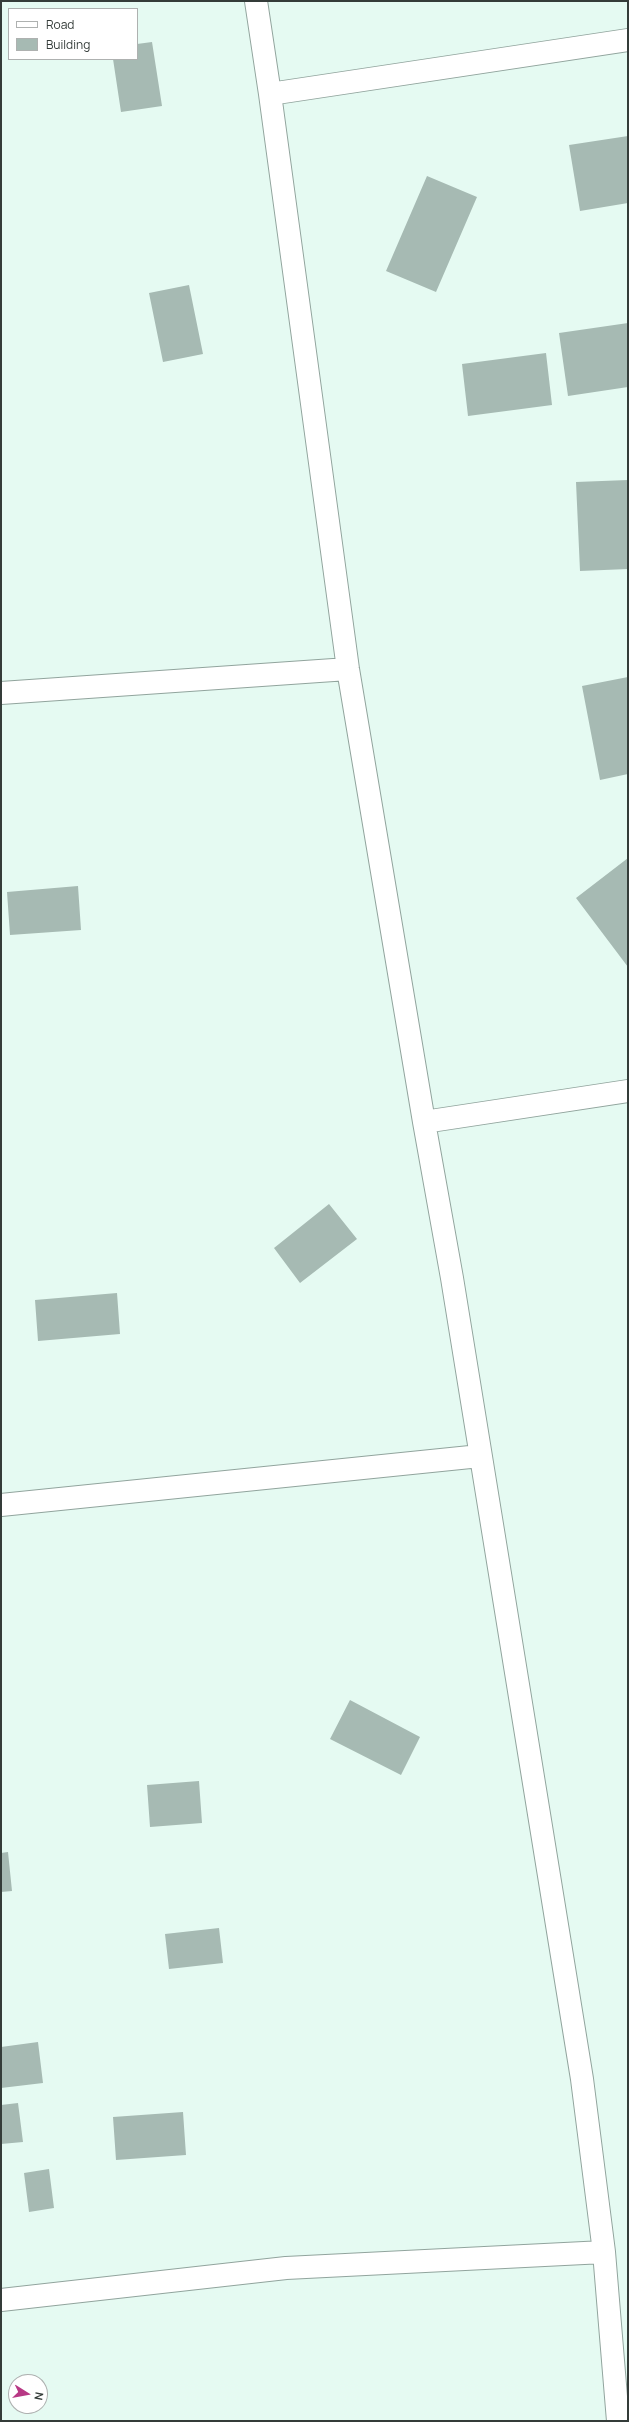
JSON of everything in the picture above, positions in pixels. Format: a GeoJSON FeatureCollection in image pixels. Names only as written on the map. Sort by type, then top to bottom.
{"type":"FeatureCollection","features":[{"type":"Feature","properties":{"kind":"street"},"geometry":{"type":"LineString","coordinates":[[256,1],[348,669],[424,1122],[452,1278],[582,2079],[604,2252],[618,2421]]}},
{"type":"Feature","properties":{"kind":"street"},"geometry":{"type":"LineString","coordinates":[[270,94],[628,40]]}},
{"type":"Feature","properties":{"kind":"street"},"geometry":{"type":"LineString","coordinates":[[1,692],[348,669]]}},
{"type":"Feature","properties":{"kind":"street"},"geometry":{"type":"LineString","coordinates":[[424,1122],[628,1091]]}},
{"type":"Feature","properties":{"kind":"street"},"geometry":{"type":"LineString","coordinates":[[1,1505],[480,1456]]}},
{"type":"Feature","properties":{"kind":"street"},"geometry":{"type":"LineString","coordinates":[[1,2300],[286,2268],[604,2252]]}},
{"type":"Feature","properties":{"kind":"building"},"geometry":{"type":"Polygon","coordinates":[[[152,42],[162,106],[121,112],[113,60],[138,60],[138,44],[152,42]]]}},
{"type":"Feature","properties":{"kind":"building"},"geometry":{"type":"Polygon","coordinates":[[[628,136],[628,203],[580,211],[569,145],[628,136]]]}},
{"type":"Feature","properties":{"kind":"building"},"geometry":{"type":"Polygon","coordinates":[[[427,176],[477,197],[436,292],[386,271],[427,176]]]}},
{"type":"Feature","properties":{"kind":"building"},"geometry":{"type":"Polygon","coordinates":[[[189,285],[203,354],[163,362],[149,293],[189,285]]]}},
{"type":"Feature","properties":{"kind":"building"},"geometry":{"type":"Polygon","coordinates":[[[628,323],[628,387],[568,396],[559,333],[628,323]]]}},
{"type":"Feature","properties":{"kind":"building"},"geometry":{"type":"Polygon","coordinates":[[[546,353],[552,405],[468,416],[462,364],[546,353]]]}},
{"type":"Feature","properties":{"kind":"building"},"geometry":{"type":"Polygon","coordinates":[[[628,480],[628,569],[580,571],[576,482],[628,480]]]}},
{"type":"Feature","properties":{"kind":"building"},"geometry":{"type":"Polygon","coordinates":[[[628,677],[628,774],[600,780],[582,686],[628,677]]]}},
{"type":"Feature","properties":{"kind":"building"},"geometry":{"type":"Polygon","coordinates":[[[628,858],[628,967],[576,898],[628,858]]]}},
{"type":"Feature","properties":{"kind":"building"},"geometry":{"type":"Polygon","coordinates":[[[78,886],[81,930],[10,935],[7,892],[78,886]]]}},
{"type":"Feature","properties":{"kind":"building"},"geometry":{"type":"Polygon","coordinates":[[[329,1204],[357,1239],[300,1283],[274,1248],[329,1204]]]}},
{"type":"Feature","properties":{"kind":"building"},"geometry":{"type":"Polygon","coordinates":[[[117,1293],[120,1334],[38,1341],[35,1300],[117,1293]]]}},
{"type":"Feature","properties":{"kind":"building"},"geometry":{"type":"Polygon","coordinates":[[[350,1700],[420,1737],[401,1775],[330,1739],[350,1700]]]}},
{"type":"Feature","properties":{"kind":"building"},"geometry":{"type":"Polygon","coordinates":[[[199,1781],[202,1823],[150,1827],[147,1785],[199,1781]]]}},
{"type":"Feature","properties":{"kind":"building"},"geometry":{"type":"Polygon","coordinates":[[[8,1852],[12,1891],[1,1892],[1,1853],[8,1852]]]}},
{"type":"Feature","properties":{"kind":"building"},"geometry":{"type":"Polygon","coordinates":[[[219,1928],[223,1963],[169,1969],[165,1934],[219,1928]]]}},
{"type":"Feature","properties":{"kind":"building"},"geometry":{"type":"Polygon","coordinates":[[[38,2042],[43,2083],[1,2088],[1,2047],[38,2042]]]}},
{"type":"Feature","properties":{"kind":"building"},"geometry":{"type":"Polygon","coordinates":[[[18,2103],[23,2142],[1,2144],[1,2105],[18,2103]]]}},
{"type":"Feature","properties":{"kind":"building"},"geometry":{"type":"Polygon","coordinates":[[[183,2112],[186,2155],[116,2160],[113,2117],[183,2112]]]}},
{"type":"Feature","properties":{"kind":"building"},"geometry":{"type":"Polygon","coordinates":[[[49,2169],[54,2208],[29,2212],[24,2173],[49,2169]]]}}]}
